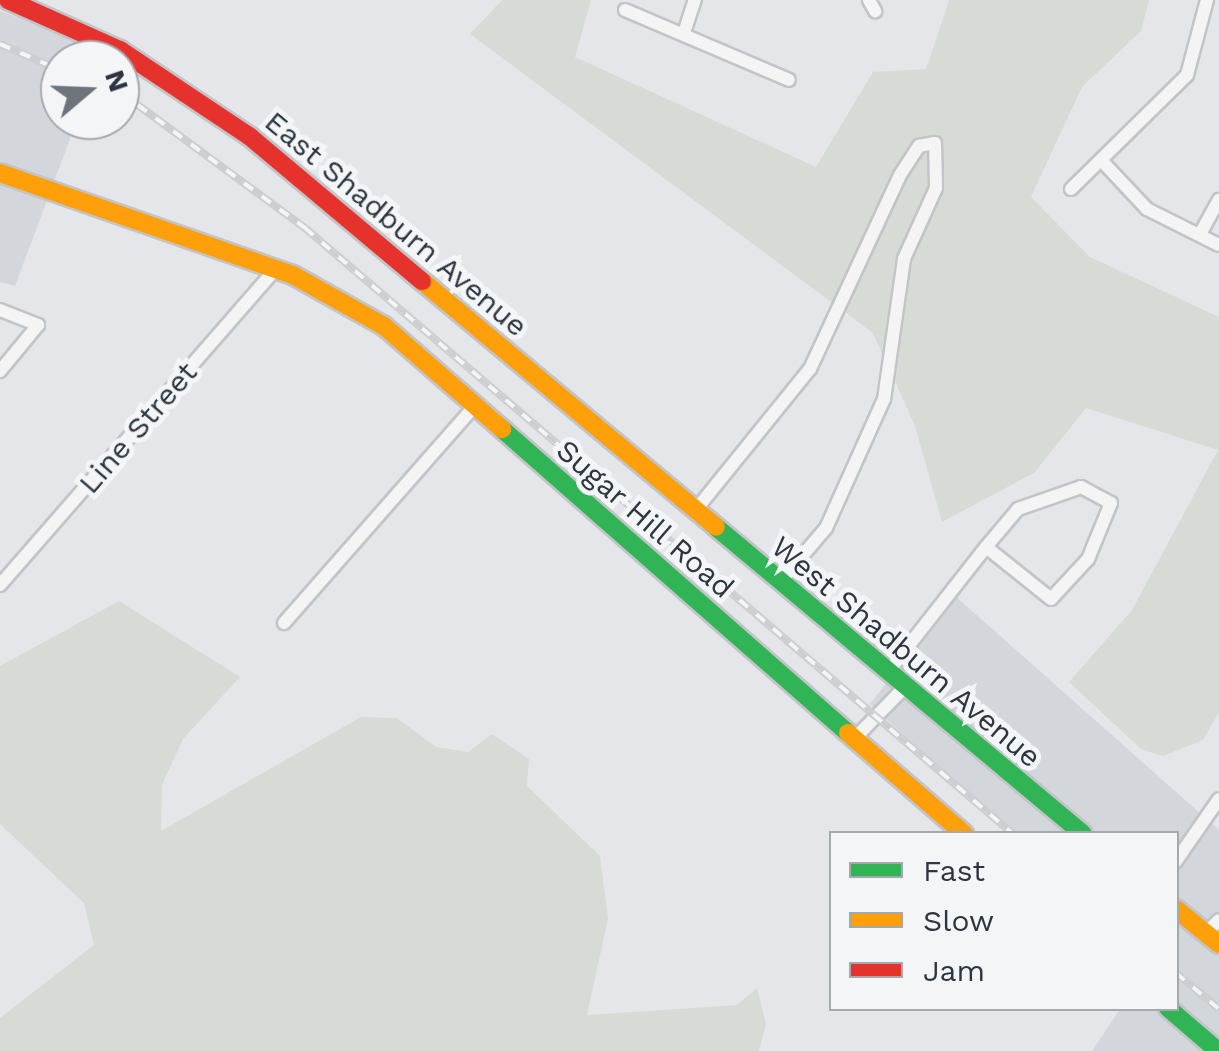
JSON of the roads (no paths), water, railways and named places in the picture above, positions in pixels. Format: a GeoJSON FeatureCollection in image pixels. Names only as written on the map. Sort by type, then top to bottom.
{"type":"FeatureCollection","features":[{"type":"Feature","properties":{"kind":"street","name":"East Shadburn Avenue"},"geometry":{"type":"LineString","coordinates":[[8,0],[120,50],[248,136],[694,512]]}},
{"type":"Feature","properties":{"kind":"street"},"geometry":{"type":"LineString","coordinates":[[684,33],[696,0]]}},
{"type":"Feature","properties":{"kind":"street"},"geometry":{"type":"LineString","coordinates":[[1071,189],[1186,75],[1207,0]]}},
{"type":"Feature","properties":{"kind":"street"},"geometry":{"type":"LineString","coordinates":[[625,10],[788,80]]}},
{"type":"Feature","properties":{"kind":"street"},"geometry":{"type":"LineString","coordinates":[[694,512],[810,369],[900,175],[920,146],[934,143],[936,188],[904,260],[884,399],[826,528],[780,582]]}},
{"type":"Feature","properties":{"kind":"street"},"geometry":{"type":"LineString","coordinates":[[1100,160],[1147,209],[1219,245]]}},
{"type":"Feature","properties":{"kind":"street","name":"Sugar Hill Road"},"geometry":{"type":"LineString","coordinates":[[0,174],[275,270],[384,326],[961,831]]}},
{"type":"Feature","properties":{"kind":"street"},"geometry":{"type":"LineString","coordinates":[[1200,234],[1219,200]]}},
{"type":"Feature","properties":{"kind":"street","name":"Line Street"},"geometry":{"type":"LineString","coordinates":[[0,585],[275,270]]}},
{"type":"Feature","properties":{"kind":"street"},"geometry":{"type":"LineString","coordinates":[[0,310],[38,325],[0,371]]}},
{"type":"Feature","properties":{"kind":"street"},"geometry":{"type":"LineString","coordinates":[[284,623],[474,407]]}},
{"type":"Feature","properties":{"kind":"street"},"geometry":{"type":"LineString","coordinates":[[888,672],[986,547],[1044,493],[1080,487],[1111,503],[1088,559],[1051,599],[986,547]]}},
{"type":"Feature","properties":{"kind":"street","name":"West Shadburn Avenue"},"geometry":{"type":"LineString","coordinates":[[694,512],[1080,831]]}},
{"type":"Feature","properties":{"kind":"street"},"geometry":{"type":"LineString","coordinates":[[0,564],[13,573]]}},
{"type":"Feature","properties":{"kind":"street"},"geometry":{"type":"LineString","coordinates":[[855,738],[905,688]]}},
{"type":"Feature","properties":{"kind":"street"},"geometry":{"type":"LineString","coordinates":[[1179,857],[1219,799]]}},
{"type":"Feature","properties":{"kind":"street"},"geometry":{"type":"LineString","coordinates":[[1179,911],[1215,932]]}},
{"type":"Feature","properties":{"kind":"street"},"geometry":{"type":"LineString","coordinates":[[1171,1011],[1218,1051]]}},
{"type":"Feature","properties":{"kind":"railway"},"geometry":{"type":"LineString","coordinates":[[0,44],[40,61]]}},
{"type":"Feature","properties":{"kind":"railway"},"geometry":{"type":"LineString","coordinates":[[140,107],[305,228],[1009,831]]}},
{"type":"Feature","properties":{"kind":"railway"},"geometry":{"type":"LineString","coordinates":[[1179,976],[1219,1009]]}}]}
